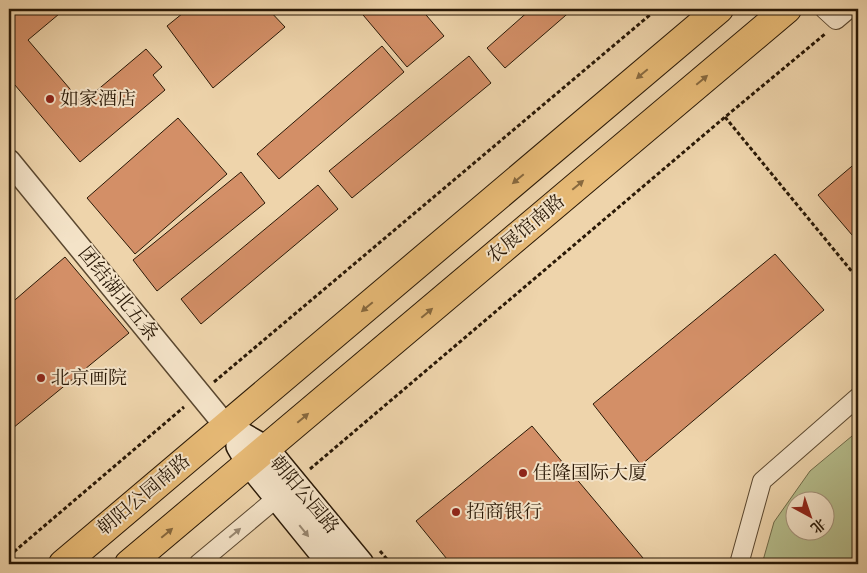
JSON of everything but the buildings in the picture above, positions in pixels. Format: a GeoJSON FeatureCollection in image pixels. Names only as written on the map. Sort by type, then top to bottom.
{"type":"FeatureCollection","features":[{"type":"Feature","properties":{"kind":"main road"},"geometry":{"type":"LineString","coordinates":[[226,426],[719,9]]}},
{"type":"Feature","properties":{"kind":"main road","name":"农展馆南路"},"geometry":{"type":"LineString","coordinates":[[257,456],[787,9]]}},
{"type":"Feature","properties":{"kind":"main road","name":"朝阳公园路"},"geometry":{"type":"LineString","coordinates":[[226,426],[257,456],[286,490],[361,564]]}},
{"type":"Feature","properties":{"kind":"main road","name":"朝阳公园南路"},"geometry":{"type":"LineString","coordinates":[[63,564],[226,426]]}},
{"type":"Feature","properties":{"kind":"main road"},"geometry":{"type":"LineString","coordinates":[[129,564],[257,456]]}},
{"type":"Feature","properties":{"kind":"main road","name":"朝阳公园路"},"geometry":{"type":"LineString","coordinates":[[286,490],[331,564]]}},
{"type":"Feature","properties":{"kind":"street"},"geometry":{"type":"LineString","coordinates":[[824,9],[836,20],[849,9]]}},
{"type":"Feature","properties":{"kind":"street","name":"团结湖北五条"},"geometry":{"type":"LineString","coordinates":[[9,161],[226,426]]}},
{"type":"Feature","properties":{"kind":"street"},"geometry":{"type":"LineString","coordinates":[[739,564],[762,481],[858,398]]}},
{"type":"Feature","properties":{"kind":"street"},"geometry":{"type":"LineString","coordinates":[[198,564],[286,490]]}},
{"type":"Feature","properties":{"kind":"path"},"geometry":{"type":"LineString","coordinates":[[9,556],[657,9]]}},
{"type":"Feature","properties":{"kind":"path"},"geometry":{"type":"LineString","coordinates":[[286,490],[825,34]]}},
{"type":"Feature","properties":{"kind":"path"},"geometry":{"type":"LineString","coordinates":[[725,117],[858,278]]}},
{"type":"Feature","properties":{"kind":"green space"},"geometry":{"type":"Polygon","coordinates":[[[858,431],[858,564],[762,564],[774,522],[784,508],[784,540],[834,540],[834,490],[797,490],[810,471],[858,431]]]}},
{"type":"Feature","properties":{"kind":"place","name":"如家酒店"},"geometry":{"type":"Point","coordinates":[50,99]}},
{"type":"Feature","properties":{"kind":"place","name":"北京画院"},"geometry":{"type":"Point","coordinates":[41,378]}},
{"type":"Feature","properties":{"kind":"place","name":"佳隆国际大厦"},"geometry":{"type":"Point","coordinates":[523,473]}},
{"type":"Feature","properties":{"kind":"place","name":"招商银行"},"geometry":{"type":"Point","coordinates":[456,512]}}]}
